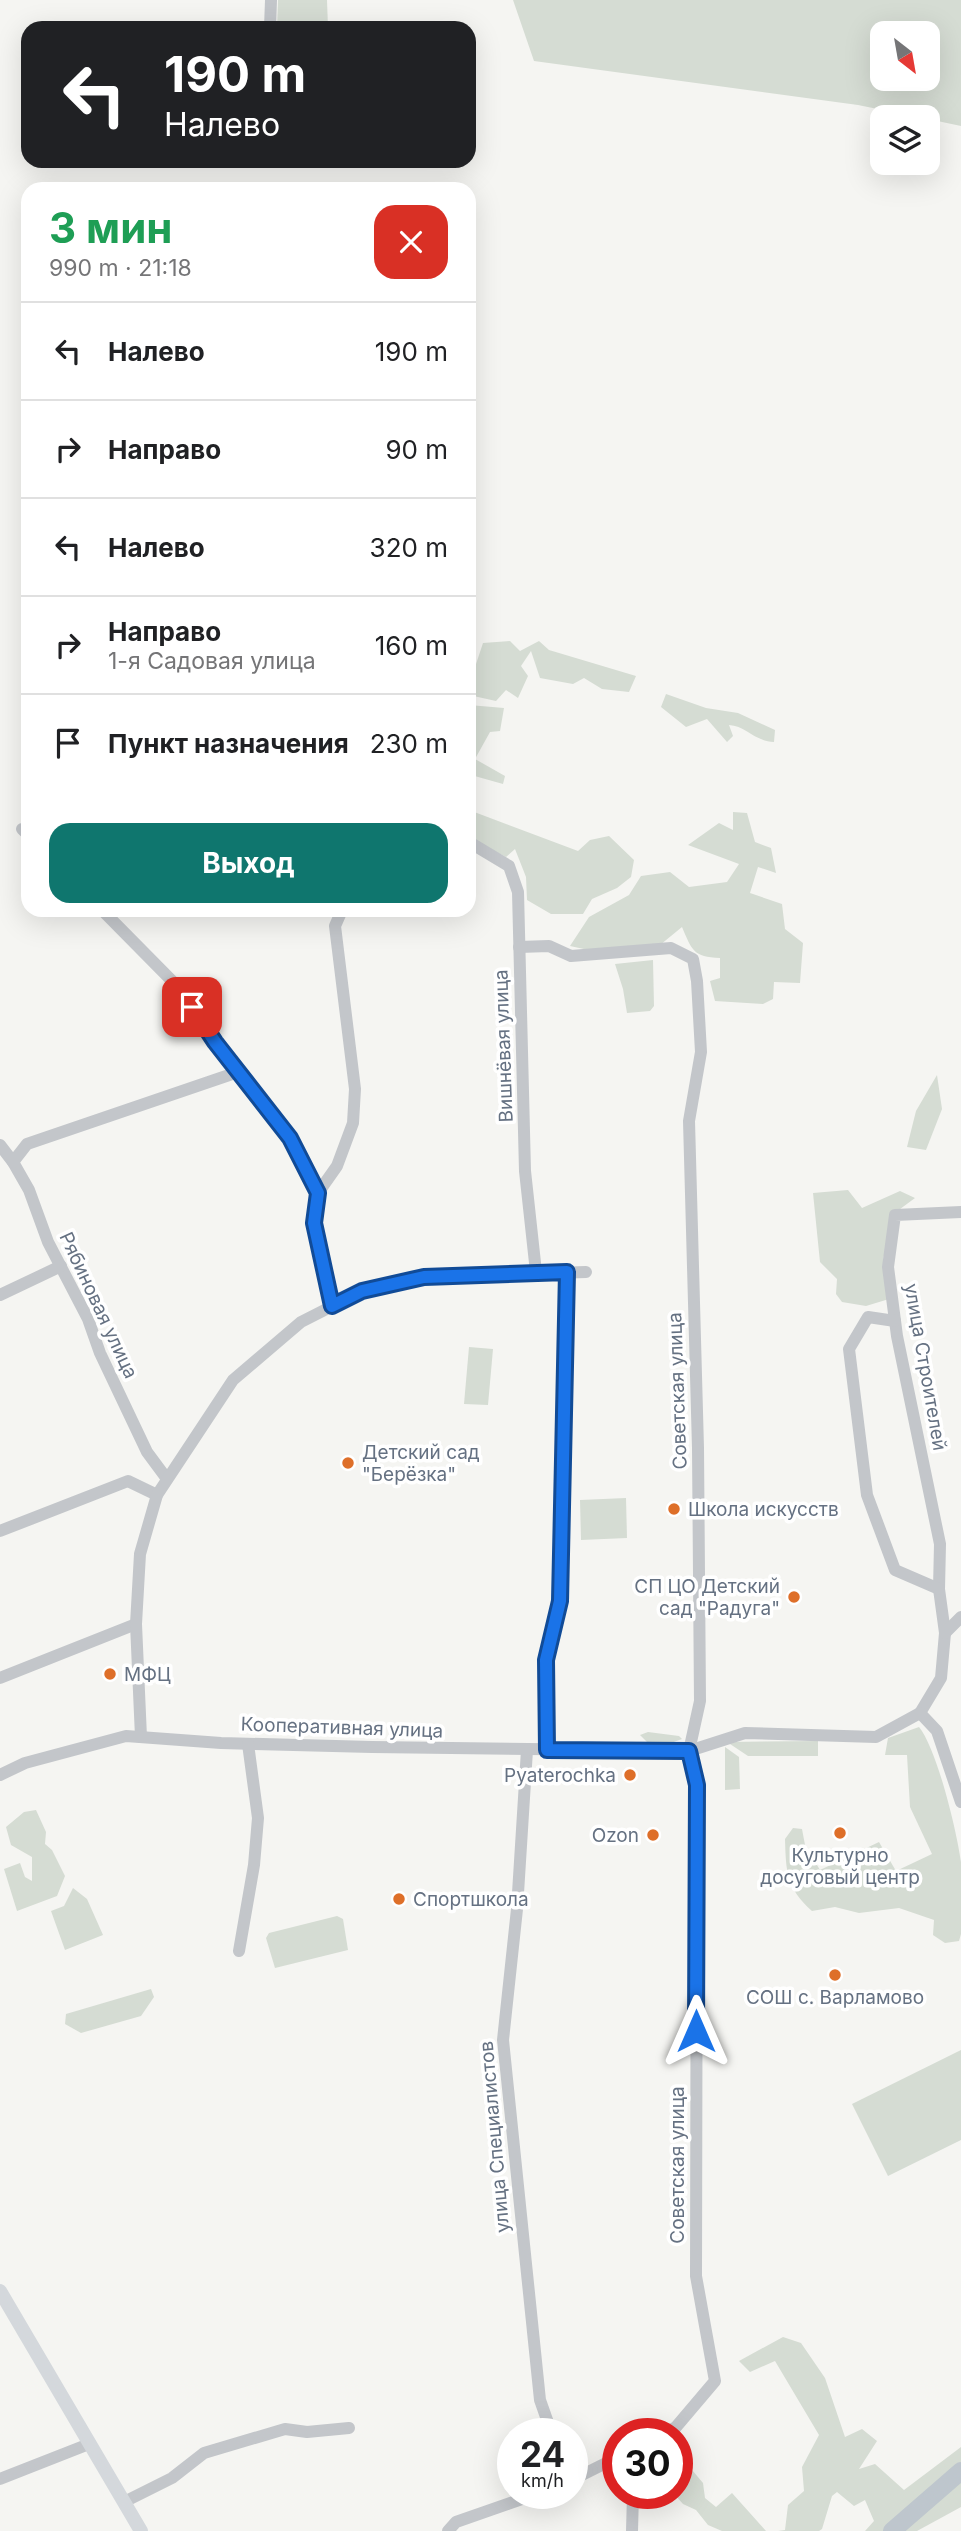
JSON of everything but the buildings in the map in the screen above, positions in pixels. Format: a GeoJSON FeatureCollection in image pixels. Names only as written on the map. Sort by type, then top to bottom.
{"type":"FeatureCollection","features":[{"type":"Feature","properties":{"kind":"main road"},"geometry":{"type":"LineString","coordinates":[[0,2291],[141,2531]]}},
{"type":"Feature","properties":{"kind":"street"},"geometry":{"type":"LineString","coordinates":[[270,21],[271,0]]}},
{"type":"Feature","properties":{"kind":"street","name":"Вишнёвая улица"},"geometry":{"type":"LineString","coordinates":[[476,846],[509,866],[518,892],[525,1171],[536,1272]]}},
{"type":"Feature","properties":{"kind":"street"},"geometry":{"type":"LineString","coordinates":[[109,917],[181,990],[290,1138],[318,1193]]}},
{"type":"Feature","properties":{"kind":"street"},"geometry":{"type":"LineString","coordinates":[[332,1306],[314,1223],[318,1193],[337,1167],[353,1123],[355,1089],[335,926],[339,917]]}},
{"type":"Feature","properties":{"kind":"street","name":"Советская улица"},"geometry":{"type":"LineString","coordinates":[[519,947],[549,946],[571,956],[671,948],[693,959],[697,981],[701,1052],[689,1121],[698,1448],[700,1701],[689,1751],[697,1785],[696,2276],[715,2381],[684,2418]]}},
{"type":"Feature","properties":{"kind":"street"},"geometry":{"type":"LineString","coordinates":[[13,1162],[27,1144],[239,1072]]}},
{"type":"Feature","properties":{"kind":"street","name":"Рябиновая улица"},"geometry":{"type":"LineString","coordinates":[[0,1145],[29,1190],[48,1242],[88,1319],[100,1353],[147,1452],[167,1479]]}},
{"type":"Feature","properties":{"kind":"street","name":"улица Строителей"},"geometry":{"type":"LineString","coordinates":[[920,1713],[940,1678],[945,1633],[939,1590],[940,1544],[895,1321],[888,1267],[895,1215],[961,1212]]}},
{"type":"Feature","properties":{"kind":"street"},"geometry":{"type":"LineString","coordinates":[[0,1295],[61,1266]]}},
{"type":"Feature","properties":{"kind":"street"},"geometry":{"type":"LineString","coordinates":[[547,1750],[546,1660],[560,1601],[567,1272]]}},
{"type":"Feature","properties":{"kind":"street"},"geometry":{"type":"LineString","coordinates":[[141,1737],[136,1624],[140,1554],[157,1495],[233,1380],[302,1322],[362,1291],[424,1277],[586,1272]]}},
{"type":"Feature","properties":{"kind":"street"},"geometry":{"type":"LineString","coordinates":[[895,1321],[868,1317],[849,1349],[867,1495],[894,1570],[939,1590]]}},
{"type":"Feature","properties":{"kind":"street"},"geometry":{"type":"LineString","coordinates":[[0,1531],[128,1481],[157,1495]]}},
{"type":"Feature","properties":{"kind":"street"},"geometry":{"type":"LineString","coordinates":[[945,1633],[961,1617]]}},
{"type":"Feature","properties":{"kind":"street"},"geometry":{"type":"LineString","coordinates":[[0,1678],[136,1624]]}},
{"type":"Feature","properties":{"kind":"street"},"geometry":{"type":"LineString","coordinates":[[920,1713],[937,1731],[961,1802]]}},
{"type":"Feature","properties":{"kind":"street","name":"Кооперативная улица"},"geometry":{"type":"LineString","coordinates":[[0,1775],[25,1763],[126,1735],[248,1744],[689,1751],[744,1733],[876,1737],[920,1713]]}},
{"type":"Feature","properties":{"kind":"street"},"geometry":{"type":"LineString","coordinates":[[239,1951],[254,1865],[258,1818],[248,1744]]}},
{"type":"Feature","properties":{"kind":"street","name":"улица Специалистов"},"geometry":{"type":"LineString","coordinates":[[527,1750],[517,1909],[503,2040],[540,2400],[546,2418]]}},
{"type":"Feature","properties":{"kind":"street"},"geometry":{"type":"LineString","coordinates":[[124,2502],[172,2478],[205,2453],[285,2429],[307,2432],[349,2428]]}},
{"type":"Feature","properties":{"kind":"street"},"geometry":{"type":"LineString","coordinates":[[0,2479],[89,2444]]}},
{"type":"Feature","properties":{"kind":"street"},"geometry":{"type":"LineString","coordinates":[[448,2531],[456,2522],[497,2508]]}},
{"type":"Feature","properties":{"kind":"street"},"geometry":{"type":"LineString","coordinates":[[632,2531],[633,2509]]}},
{"type":"Feature","properties":{"kind":"shaded area"},"geometry":{"type":"Polygon","coordinates":[[[278,0],[327,0],[328,21],[277,21],[278,0]]]}},
{"type":"Feature","properties":{"kind":"shaded area"},"geometry":{"type":"Polygon","coordinates":[[[513,0],[961,0],[961,126],[940,122],[940,105],[870,105],[870,107],[534,61],[513,0]]]}},
{"type":"Feature","properties":{"kind":"shaded area"},"geometry":{"type":"Polygon","coordinates":[[[510,641],[520,651],[539,641],[549,650],[636,676],[629,692],[602,689],[584,678],[573,684],[540,678],[531,651],[521,666],[528,676],[518,698],[506,690],[496,701],[476,697],[476,664],[483,643],[510,641]]]}},
{"type":"Feature","properties":{"kind":"shaded area"},"geometry":{"type":"Polygon","coordinates":[[[666,694],[706,708],[738,713],[775,730],[774,742],[729,725],[733,736],[727,742],[707,719],[686,727],[661,707],[666,694]]]}},
{"type":"Feature","properties":{"kind":"shaded area"},"geometry":{"type":"Polygon","coordinates":[[[476,706],[504,708],[500,731],[490,732],[476,757],[476,706]]]}},
{"type":"Feature","properties":{"kind":"shaded area"},"geometry":{"type":"Polygon","coordinates":[[[476,760],[505,776],[503,784],[476,776],[476,760]]]}},
{"type":"Feature","properties":{"kind":"shaded area"},"geometry":{"type":"Polygon","coordinates":[[[733,812],[747,813],[755,842],[771,848],[776,873],[758,867],[750,893],[782,904],[785,929],[803,943],[800,983],[774,982],[773,999],[763,1004],[715,1001],[710,981],[720,978],[720,958],[704,956],[695,951],[682,927],[660,945],[593,951],[570,946],[589,917],[629,895],[641,876],[670,872],[689,887],[727,882],[739,864],[688,845],[719,823],[733,830],[733,812]]]}},
{"type":"Feature","properties":{"kind":"shaded area"},"geometry":{"type":"Polygon","coordinates":[[[476,813],[578,851],[590,840],[609,836],[634,860],[631,877],[617,888],[592,899],[583,914],[551,914],[527,900],[526,877],[515,849],[506,857],[476,842],[476,813]]]}},
{"type":"Feature","properties":{"kind":"shaded area"},"geometry":{"type":"Polygon","coordinates":[[[653,960],[654,1006],[650,1011],[627,1013],[615,964],[653,960]]]}},
{"type":"Feature","properties":{"kind":"shaded area"},"geometry":{"type":"Polygon","coordinates":[[[937,1075],[942,1109],[926,1150],[907,1147],[916,1111],[937,1075]]]}},
{"type":"Feature","properties":{"kind":"shaded area"},"geometry":{"type":"Polygon","coordinates":[[[848,1190],[862,1208],[900,1191],[915,1198],[896,1212],[883,1259],[889,1299],[866,1306],[842,1302],[836,1294],[837,1279],[820,1262],[813,1193],[848,1190]]]}},
{"type":"Feature","properties":{"kind":"shaded area"},"geometry":{"type":"Polygon","coordinates":[[[469,1347],[493,1349],[488,1405],[464,1404],[469,1347]]]}},
{"type":"Feature","properties":{"kind":"shaded area"},"geometry":{"type":"Polygon","coordinates":[[[626,1498],[627,1538],[581,1540],[580,1500],[626,1498]]]}},
{"type":"Feature","properties":{"kind":"shaded area"},"geometry":{"type":"Polygon","coordinates":[[[919,1727],[939,1771],[959,1848],[959,1941],[945,1943],[933,1935],[934,1920],[899,1908],[859,1913],[835,1907],[812,1911],[792,1887],[787,1870],[785,1839],[793,1828],[802,1829],[805,1845],[820,1870],[879,1842],[896,1871],[932,1854],[910,1807],[907,1755],[885,1755],[888,1738],[919,1727]]]}},
{"type":"Feature","properties":{"kind":"shaded area"},"geometry":{"type":"Polygon","coordinates":[[[648,1732],[679,1736],[682,1739],[668,1744],[648,1743],[640,1735],[648,1732]]]}},
{"type":"Feature","properties":{"kind":"shaded area"},"geometry":{"type":"Polygon","coordinates":[[[818,1741],[818,1756],[748,1756],[727,1742],[818,1741]]]}},
{"type":"Feature","properties":{"kind":"shaded area"},"geometry":{"type":"Polygon","coordinates":[[[725,1747],[739,1757],[740,1789],[725,1790],[725,1747]]]}},
{"type":"Feature","properties":{"kind":"shaded area"},"geometry":{"type":"Polygon","coordinates":[[[36,1810],[46,1832],[45,1844],[52,1850],[65,1876],[57,1896],[17,1911],[4,1869],[20,1863],[25,1877],[32,1881],[32,1857],[11,1845],[6,1827],[24,1812],[36,1810]]]}},
{"type":"Feature","properties":{"kind":"shaded area"},"geometry":{"type":"Polygon","coordinates":[[[73,1888],[87,1899],[103,1935],[65,1950],[51,1911],[64,1906],[73,1888]]]}},
{"type":"Feature","properties":{"kind":"shaded area"},"geometry":{"type":"Polygon","coordinates":[[[337,1916],[343,1919],[348,1950],[275,1968],[266,1938],[269,1933],[337,1916]]]}},
{"type":"Feature","properties":{"kind":"shaded area"},"geometry":{"type":"Polygon","coordinates":[[[151,1989],[154,1997],[141,2016],[81,2033],[65,2024],[66,2014],[151,1989]]]}},
{"type":"Feature","properties":{"kind":"shaded area"},"geometry":{"type":"Polygon","coordinates":[[[961,2050],[961,2140],[888,2176],[852,2104],[961,2050]]]}},
{"type":"Feature","properties":{"kind":"shaded area"},"geometry":{"type":"Polygon","coordinates":[[[783,2337],[801,2343],[825,2378],[845,2437],[862,2429],[877,2441],[859,2469],[875,2464],[904,2490],[961,2447],[961,2507],[917,2531],[865,2531],[874,2521],[865,2500],[854,2506],[837,2492],[832,2496],[822,2529],[819,2531],[778,2531],[785,2530],[788,2505],[804,2491],[802,2467],[819,2435],[775,2361],[750,2372],[739,2361],[783,2337]]]}},
{"type":"Feature","properties":{"kind":"shaded area"},"geometry":{"type":"Polygon","coordinates":[[[693,2471],[703,2483],[705,2498],[716,2507],[732,2493],[766,2531],[722,2531],[708,2525],[693,2509],[693,2471]]]}},
{"type":"Feature","properties":{"kind":"waterway"},"geometry":{"type":"LineString","coordinates":[[892,2531],[961,2471]]}},
{"type":"Feature","properties":{"kind":"place","name":"Детский сад \"Берёзка\""},"geometry":{"type":"Point","coordinates":[348,1463]}},
{"type":"Feature","properties":{"kind":"place","name":"Школа искусств"},"geometry":{"type":"Point","coordinates":[674,1509]}},
{"type":"Feature","properties":{"kind":"place","name":"СП ЦО Детский сад \"Радуга\""},"geometry":{"type":"Point","coordinates":[794,1597]}},
{"type":"Feature","properties":{"kind":"place","name":"МФЦ"},"geometry":{"type":"Point","coordinates":[110,1674]}},
{"type":"Feature","properties":{"kind":"place","name":"Pyaterochka"},"geometry":{"type":"Point","coordinates":[630,1775]}},
{"type":"Feature","properties":{"kind":"place","name":"Культурно досуговый центр"},"geometry":{"type":"Point","coordinates":[840,1833]}},
{"type":"Feature","properties":{"kind":"place","name":"Ozon"},"geometry":{"type":"Point","coordinates":[653,1835]}},
{"type":"Feature","properties":{"kind":"place","name":"Спортшкола"},"geometry":{"type":"Point","coordinates":[399,1899]}},
{"type":"Feature","properties":{"kind":"place","name":"СОШ с. Варламово"},"geometry":{"type":"Point","coordinates":[835,1975]}},
{"type":"Feature","properties":{"kind":"route"},"geometry":{"type":"LineString","coordinates":[[192,1007],[215,1042],[290,1138],[318,1193],[314,1223],[332,1306],[362,1291],[424,1277],[567,1272],[560,1601],[546,1660],[547,1750],[689,1751],[697,1785],[696,2031]]}}]}
